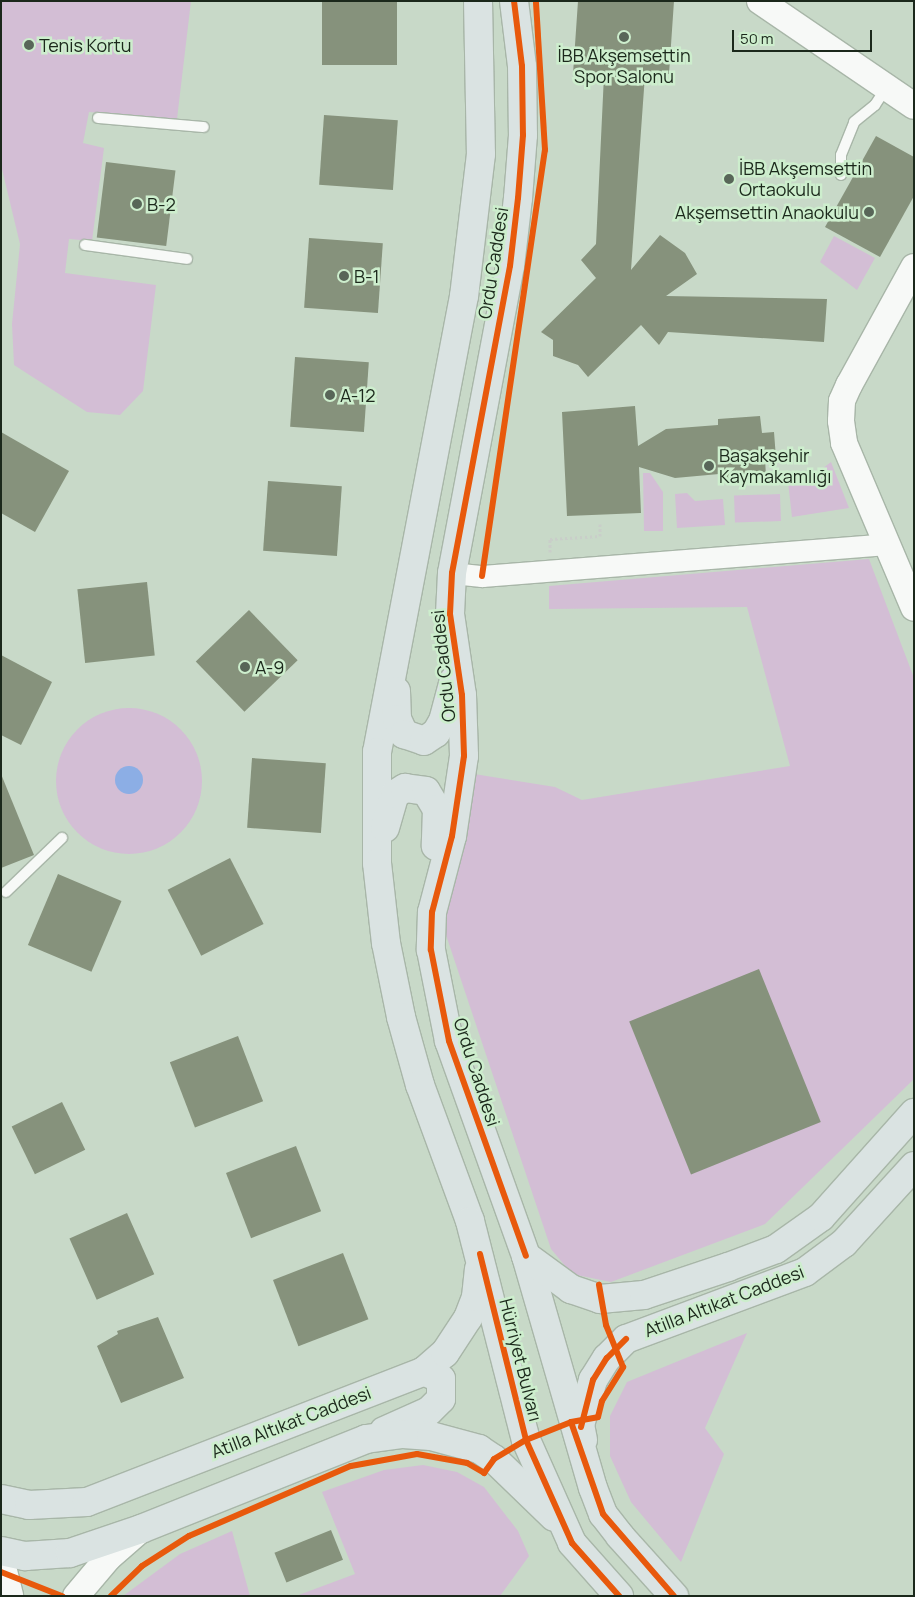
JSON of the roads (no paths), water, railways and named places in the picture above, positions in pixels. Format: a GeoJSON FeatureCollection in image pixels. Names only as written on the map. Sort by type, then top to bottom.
{"type":"FeatureCollection","features":[{"type":"Feature","properties":{"kind":"main road","name":"Ordu Caddesi"},"geometry":{"type":"LineString","coordinates":[[478,1],[481,154],[464,296],[397,637],[377,752],[378,863],[386,943],[401,1017],[420,1085],[480,1254]]}},
{"type":"Feature","properties":{"kind":"main road","name":"Ordu Caddesi"},"geometry":{"type":"LineString","coordinates":[[514,1],[522,66],[524,135],[510,266],[452,573],[450,614],[465,719],[463,764],[452,836],[432,912],[434,979],[449,1041],[526,1256]]}},
{"type":"Feature","properties":{"kind":"main road"},"geometry":{"type":"LineString","coordinates":[[397,637],[397,719],[404,734],[424,740],[436,733],[457,672]]}},
{"type":"Feature","properties":{"kind":"main road"},"geometry":{"type":"LineString","coordinates":[[378,863],[395,794],[405,788],[426,791],[437,809],[432,912]]}},
{"type":"Feature","properties":{"kind":"main road","name":"Atilla Altıkat Caddesi"},"geometry":{"type":"LineString","coordinates":[[526,1256],[571,1289],[600,1300],[644,1295],[728,1267],[776,1248],[821,1217],[914,1112]]}},
{"type":"Feature","properties":{"kind":"main road","name":"Atilla Altıkat Caddesi"},"geometry":{"type":"LineString","coordinates":[[592,1488],[580,1425],[593,1380],[615,1348],[650,1329],[805,1272],[844,1243],[914,1166]]}},
{"type":"Feature","properties":{"kind":"main road","name":"Atilla Altıkat Caddesi"},"geometry":{"type":"LineString","coordinates":[[1,1499],[29,1505],[87,1502],[424,1371],[445,1353],[468,1318],[476,1297],[480,1254]]}},
{"type":"Feature","properties":{"kind":"main road","name":"Hürriyet Bulvarı"},"geometry":{"type":"LineString","coordinates":[[480,1254],[514,1404],[566,1529],[583,1559],[608,1590]]}},
{"type":"Feature","properties":{"kind":"main road","name":"Hürriyet Bulvarı"},"geometry":{"type":"LineString","coordinates":[[526,1256],[592,1488],[603,1514],[620,1536],[674,1596]]}},
{"type":"Feature","properties":{"kind":"main road"},"geometry":{"type":"LineString","coordinates":[[1,1551],[25,1556],[70,1553],[141,1529],[366,1439],[437,1404],[443,1392],[440,1379],[424,1371]]}},
{"type":"Feature","properties":{"kind":"main road"},"geometry":{"type":"LineString","coordinates":[[366,1439],[403,1434],[431,1436],[479,1450],[494,1459],[566,1529]]}},
{"type":"Feature","properties":{"kind":"street"},"geometry":{"type":"LineString","coordinates":[[760,1],[914,106]]}},
{"type":"Feature","properties":{"kind":"street"},"geometry":{"type":"LineString","coordinates":[[914,268],[842,401],[844,443],[914,608]]}},
{"type":"Feature","properties":{"kind":"street"},"geometry":{"type":"LineString","coordinates":[[452,573],[482,576],[888,544]]}},
{"type":"Feature","properties":{"kind":"street"},"geometry":{"type":"LineString","coordinates":[[76,1596],[108,1558],[141,1529]]}},
{"type":"Feature","properties":{"kind":"street"},"geometry":{"type":"LineString","coordinates":[[1,1559],[10,1596]]}},
{"type":"Feature","properties":{"kind":"lane"},"geometry":{"type":"LineString","coordinates":[[841,175],[841,155],[854,122],[875,104],[886,88]]}},
{"type":"Feature","properties":{"kind":"lane"},"geometry":{"type":"LineString","coordinates":[[98,118],[204,127]]}},
{"type":"Feature","properties":{"kind":"lane"},"geometry":{"type":"LineString","coordinates":[[85,245],[188,259]]}},
{"type":"Feature","properties":{"kind":"lane"},"geometry":{"type":"LineString","coordinates":[[6,892],[62,838]]}},
{"type":"Feature","properties":{"kind":"water"},"geometry":{"type":"Polygon","coordinates":[[[129,766],[139,770],[143,780],[139,790],[129,794],[119,790],[115,780],[119,770],[129,766]]]}},
{"type":"Feature","properties":{"kind":"place","name":"İBB Akşemsettin Spor Salonu"},"geometry":{"type":"Point","coordinates":[624,37]}},
{"type":"Feature","properties":{"kind":"place","name":"Tenis Kortu"},"geometry":{"type":"Point","coordinates":[29,45]}},
{"type":"Feature","properties":{"kind":"place","name":"İBB Akşemsettin Ortaokulu"},"geometry":{"type":"Point","coordinates":[729,179]}},
{"type":"Feature","properties":{"kind":"place","name":"B-2"},"geometry":{"type":"Point","coordinates":[137,204]}},
{"type":"Feature","properties":{"kind":"place","name":"Akşemsettin Anaokulu"},"geometry":{"type":"Point","coordinates":[869,212]}},
{"type":"Feature","properties":{"kind":"place","name":"B-1"},"geometry":{"type":"Point","coordinates":[344,276]}},
{"type":"Feature","properties":{"kind":"place","name":"A-12"},"geometry":{"type":"Point","coordinates":[330,395]}},
{"type":"Feature","properties":{"kind":"place","name":"Başakşehir Kaymakamlığı"},"geometry":{"type":"Point","coordinates":[709,466]}},
{"type":"Feature","properties":{"kind":"place","name":"A-9"},"geometry":{"type":"Point","coordinates":[245,667]}}]}
